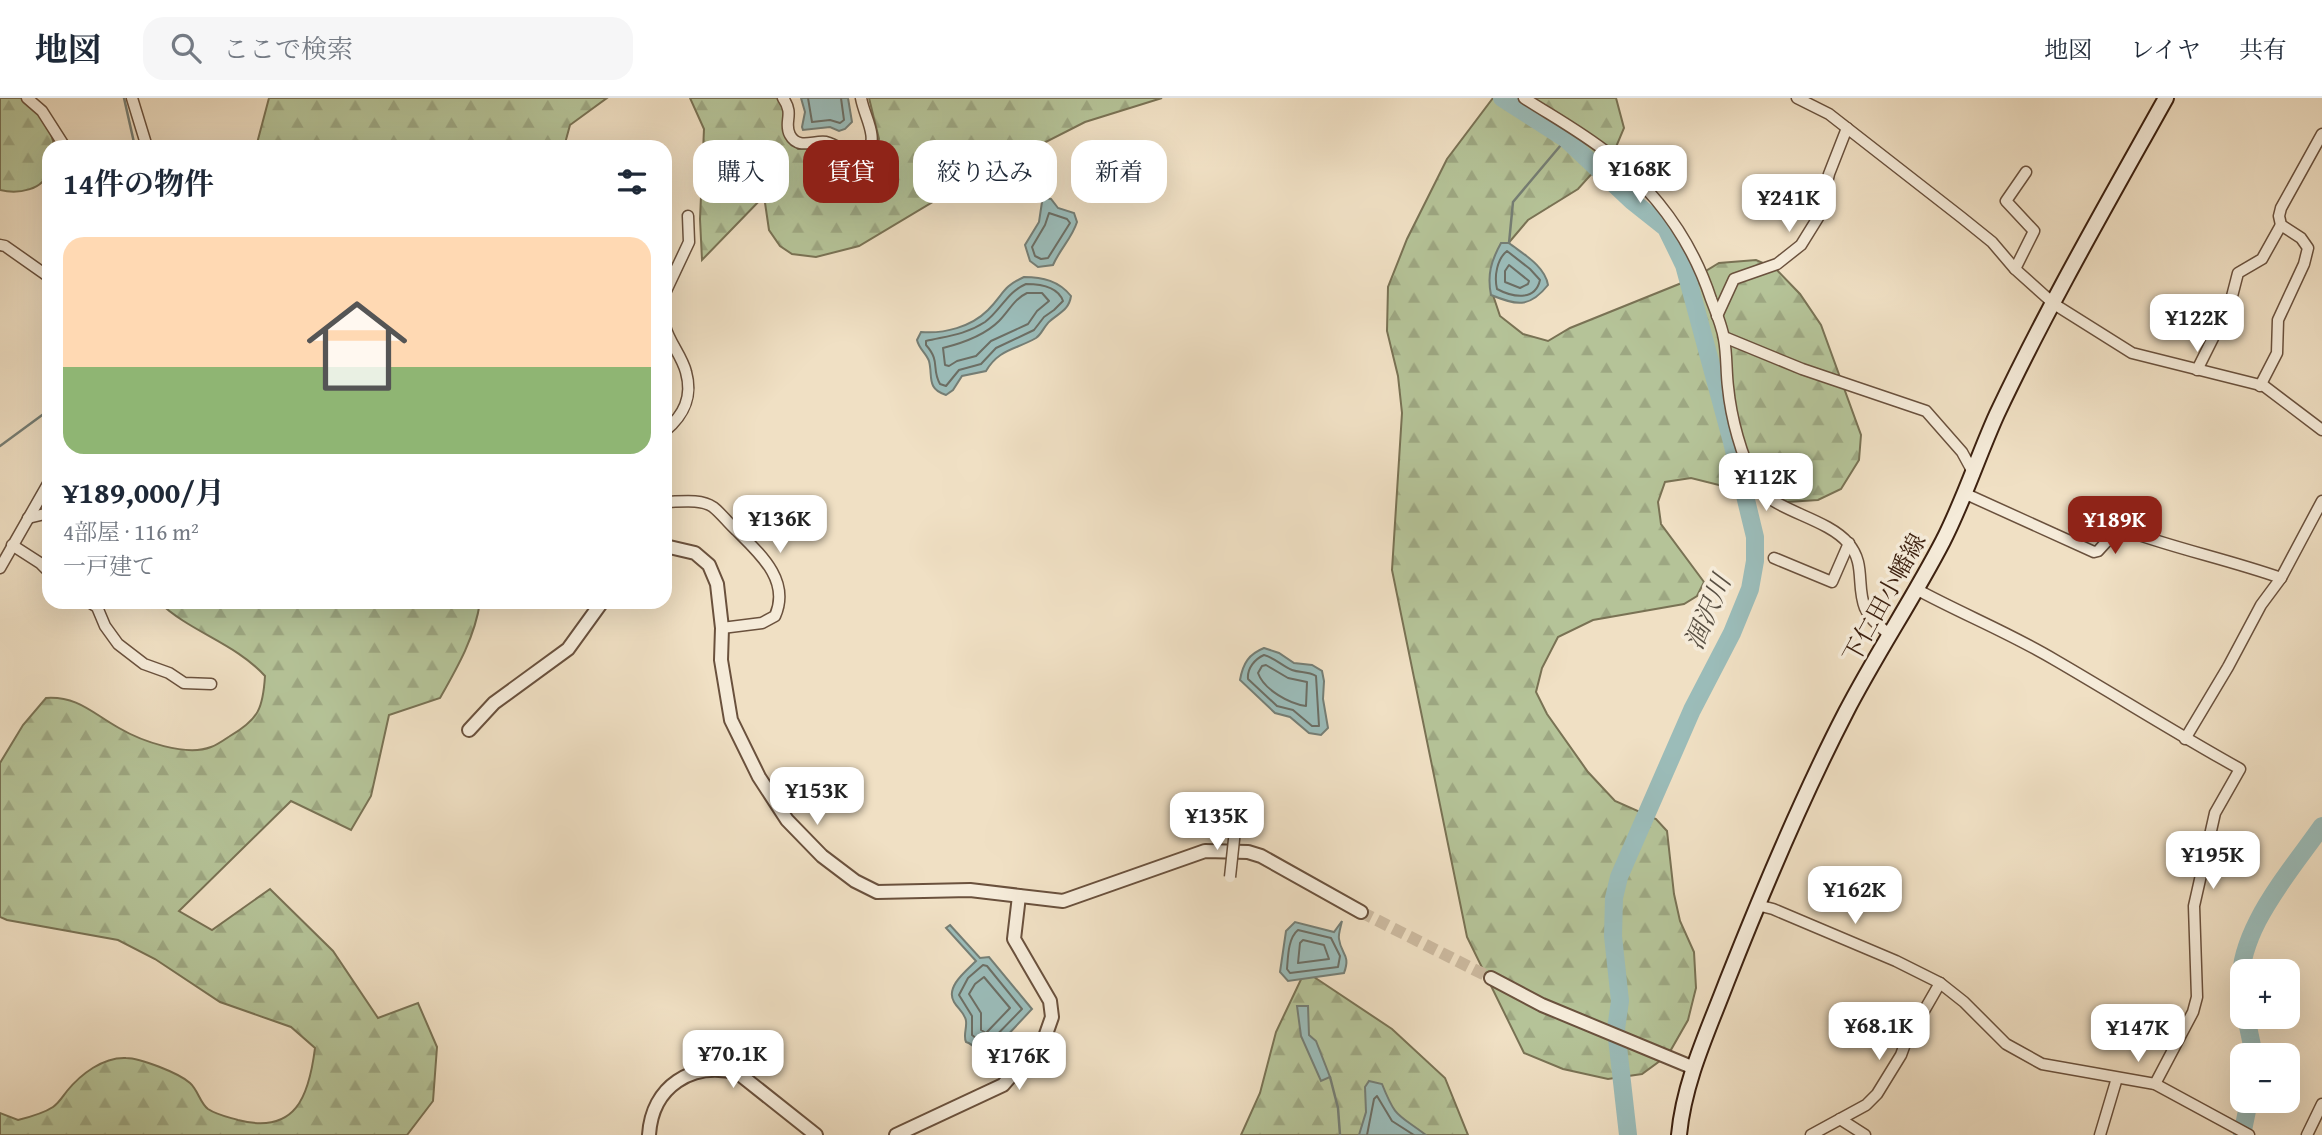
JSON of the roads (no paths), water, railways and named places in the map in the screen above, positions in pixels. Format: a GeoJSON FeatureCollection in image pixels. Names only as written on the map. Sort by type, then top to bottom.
{"type":"FeatureCollection","features":[{"type":"Feature","properties":{"kind":"main road","name":"下仁田小幡線"},"geometry":{"type":"LineString","coordinates":[[1679,1135],[1694,1068],[1757,905],[1847,710],[1942,543],[1966,494],[1997,415],[2166,98]]}},
{"type":"Feature","properties":{"kind":"street"},"geometry":{"type":"LineString","coordinates":[[27,98],[42,111],[61,140]]}},
{"type":"Feature","properties":{"kind":"street"},"geometry":{"type":"LineString","coordinates":[[132,98],[145,140]]}},
{"type":"Feature","properties":{"kind":"street"},"geometry":{"type":"LineString","coordinates":[[783,98],[790,107],[788,128],[791,138],[799,144],[828,143],[859,157],[868,155],[873,134],[861,98]]}},
{"type":"Feature","properties":{"kind":"street"},"geometry":{"type":"LineString","coordinates":[[1524,98],[1607,152],[1649,192],[1687,241],[1704,277],[1724,337],[1728,390],[1741,444],[1757,487],[1779,504],[1829,526],[1849,543],[1861,568],[1861,593],[1866,611],[1890,635]]}},
{"type":"Feature","properties":{"kind":"street"},"geometry":{"type":"LineString","coordinates":[[1797,98],[1829,114],[1992,242],[2015,269],[2054,304],[2132,353],[2260,386],[2322,430]]}},
{"type":"Feature","properties":{"kind":"street"},"geometry":{"type":"LineString","coordinates":[[1717,316],[1734,279],[1777,264],[1801,245],[1819,216],[1829,174],[1847,128]]}},
{"type":"Feature","properties":{"kind":"street"},"geometry":{"type":"LineString","coordinates":[[2197,370],[2231,303],[2238,274],[2262,259],[2281,225],[2281,208],[2322,134]]}},
{"type":"Feature","properties":{"kind":"street"},"geometry":{"type":"LineString","coordinates":[[2015,269],[2034,232],[2006,201],[2026,172]]}},
{"type":"Feature","properties":{"kind":"street"},"geometry":{"type":"LineString","coordinates":[[672,278],[689,242],[688,216]]}},
{"type":"Feature","properties":{"kind":"street"},"geometry":{"type":"LineString","coordinates":[[2260,386],[2277,353],[2278,320],[2304,264],[2308,248],[2301,238],[2281,225]]}},
{"type":"Feature","properties":{"kind":"street"},"geometry":{"type":"LineString","coordinates":[[0,245],[42,272]]}},
{"type":"Feature","properties":{"kind":"street"},"geometry":{"type":"LineString","coordinates":[[1724,337],[1802,369],[1926,411],[1962,452],[1973,474]]}},
{"type":"Feature","properties":{"kind":"street"},"geometry":{"type":"LineString","coordinates":[[672,341],[686,372],[688,394],[681,418],[672,425]]}},
{"type":"Feature","properties":{"kind":"street"},"geometry":{"type":"LineString","coordinates":[[0,568],[42,494]]}},
{"type":"Feature","properties":{"kind":"street"},"geometry":{"type":"LineString","coordinates":[[1966,494],[2094,552],[2119,528],[2163,544],[2227,559],[2281,578]]}},
{"type":"Feature","properties":{"kind":"street"},"geometry":{"type":"LineString","coordinates":[[2185,739],[2261,605],[2281,578],[2322,501]]}},
{"type":"Feature","properties":{"kind":"street"},"geometry":{"type":"LineString","coordinates":[[672,502],[697,502],[712,506],[763,558],[776,578],[780,594],[775,616],[762,623],[722,628]]}},
{"type":"Feature","properties":{"kind":"street"},"geometry":{"type":"LineString","coordinates":[[28,519],[42,515]]}},
{"type":"Feature","properties":{"kind":"street"},"geometry":{"type":"LineString","coordinates":[[1774,558],[1832,582],[1849,543]]}},
{"type":"Feature","properties":{"kind":"street"},"geometry":{"type":"LineString","coordinates":[[12,545],[42,565]]}},
{"type":"Feature","properties":{"kind":"street"},"geometry":{"type":"LineString","coordinates":[[672,548],[695,553],[709,565],[717,584],[722,628],[721,660],[731,720],[759,777],[787,820],[822,856],[855,881],[877,892],[970,890],[1063,901],[1205,851],[1248,852],[1261,856],[1361,912]]}},
{"type":"Feature","properties":{"kind":"street"},"geometry":{"type":"LineString","coordinates":[[1916,589],[1996,627],[2056,660],[2185,739],[2240,769],[2215,813],[2194,905],[2197,997],[2193,1012],[2155,1084]]}},
{"type":"Feature","properties":{"kind":"street"},"geometry":{"type":"LineString","coordinates":[[98,609],[105,626],[118,644],[144,664],[169,673],[184,683],[211,684]]}},
{"type":"Feature","properties":{"kind":"street"},"geometry":{"type":"LineString","coordinates":[[469,730],[494,703],[568,649],[597,609]]}},
{"type":"Feature","properties":{"kind":"street"},"geometry":{"type":"LineString","coordinates":[[1230,877],[1235,830]]}},
{"type":"Feature","properties":{"kind":"street"},"geometry":{"type":"LineString","coordinates":[[896,1135],[1003,1085],[1045,1037],[1052,1017],[1050,1001],[1014,939],[1019,896]]}},
{"type":"Feature","properties":{"kind":"street"},"geometry":{"type":"LineString","coordinates":[[1757,905],[1798,919],[1940,983],[1964,1002],[2006,1044],[2042,1064],[2155,1084],[2249,1135]]}},
{"type":"Feature","properties":{"kind":"street"},"geometry":{"type":"LineString","coordinates":[[1490,978],[1542,1005],[1694,1068]]}},
{"type":"Feature","properties":{"kind":"street"},"geometry":{"type":"LineString","coordinates":[[1811,1135],[1866,1105],[1877,1094],[1940,983]]}},
{"type":"Feature","properties":{"kind":"street"},"geometry":{"type":"LineString","coordinates":[[649,1135],[652,1117],[666,1091],[682,1077],[703,1070],[723,1069],[738,1073],[816,1135]]}},
{"type":"Feature","properties":{"kind":"street"},"geometry":{"type":"LineString","coordinates":[[2100,1135],[2117,1078]]}},
{"type":"Feature","properties":{"kind":"street"},"geometry":{"type":"LineString","coordinates":[[2307,1135],[2322,1104]]}},
{"type":"Feature","properties":{"kind":"street"},"geometry":{"type":"LineString","coordinates":[[1840,1119],[1865,1135]]}},
{"type":"Feature","properties":{"kind":"water"},"geometry":{"type":"Polygon","coordinates":[[[801,98],[848,98],[852,122],[839,131],[830,127],[803,130],[805,112],[801,98]]]}},
{"type":"Feature","properties":{"kind":"water"},"geometry":{"type":"Polygon","coordinates":[[[1042,203],[1054,203],[1058,208],[1074,213],[1077,222],[1053,265],[1038,267],[1030,261],[1025,245],[1039,222],[1042,203]]]}},
{"type":"Feature","properties":{"kind":"water"},"geometry":{"type":"Polygon","coordinates":[[[1501,243],[1509,243],[1543,272],[1548,285],[1535,298],[1515,303],[1491,295],[1491,268],[1501,243]]]}},
{"type":"Feature","properties":{"kind":"water"},"geometry":{"type":"Polygon","coordinates":[[[1024,277],[1056,283],[1071,296],[1068,305],[1038,336],[996,358],[986,371],[962,376],[953,390],[946,395],[935,389],[929,361],[917,340],[921,332],[939,332],[974,321],[988,310],[1007,288],[1024,277]]]}},
{"type":"Feature","properties":{"kind":"water"},"geometry":{"type":"Polygon","coordinates":[[[1264,648],[1279,653],[1294,663],[1312,665],[1322,671],[1328,728],[1321,735],[1309,733],[1290,717],[1275,713],[1240,680],[1248,660],[1264,648]]]}},
{"type":"Feature","properties":{"kind":"water"},"geometry":{"type":"Polygon","coordinates":[[[1342,921],[1339,937],[1346,958],[1344,973],[1288,981],[1280,972],[1286,931],[1295,922],[1334,932],[1342,921]]]}},
{"type":"Feature","properties":{"kind":"water"},"geometry":{"type":"Polygon","coordinates":[[[950,925],[980,958],[989,957],[1032,1009],[987,1057],[966,1042],[965,1018],[952,996],[954,985],[976,961],[946,928],[950,925]]]}},
{"type":"Feature","properties":{"kind":"water"},"geometry":{"type":"Polygon","coordinates":[[[1297,1006],[1308,1006],[1309,1035],[1316,1041],[1330,1077],[1321,1081],[1301,1036],[1297,1006]]]}},
{"type":"Feature","properties":{"kind":"water"},"geometry":{"type":"Polygon","coordinates":[[[1369,1081],[1382,1084],[1398,1114],[1426,1135],[1359,1135],[1366,1112],[1365,1087],[1369,1081]]]}},
{"type":"Feature","properties":{"kind":"waterway"},"geometry":{"type":"LineString","coordinates":[[124,98],[133,140]]}},
{"type":"Feature","properties":{"kind":"waterway","name":"涸沢川"},"geometry":{"type":"LineString","coordinates":[[1502,98],[1566,139],[1632,201],[1666,228],[1684,265],[1755,537],[1755,561],[1750,589],[1732,633],[1692,710],[1619,877],[1614,898],[1613,936],[1620,1001],[1616,1029],[1628,1135]]}},
{"type":"Feature","properties":{"kind":"waterway"},"geometry":{"type":"LineString","coordinates":[[1509,243],[1513,202],[1566,139]]}},
{"type":"Feature","properties":{"kind":"waterway"},"geometry":{"type":"LineString","coordinates":[[0,446],[42,415]]}},
{"type":"Feature","properties":{"kind":"waterway"},"geometry":{"type":"LineString","coordinates":[[2244,959],[2254,928],[2266,906],[2322,826]]}},
{"type":"Feature","properties":{"kind":"waterway"},"geometry":{"type":"LineString","coordinates":[[2249,1029],[2251,1043]]}},
{"type":"Feature","properties":{"kind":"waterway"},"geometry":{"type":"LineString","coordinates":[[1330,1077],[1338,1108],[1340,1135]]}},
{"type":"Feature","properties":{"kind":"waterway"},"geometry":{"type":"LineString","coordinates":[[2242,1135],[2247,1113]]}},
{"type":"Feature","properties":{"kind":"tunnel"},"geometry":{"type":"LineString","coordinates":[[1361,912],[1491,978]]}}]}
